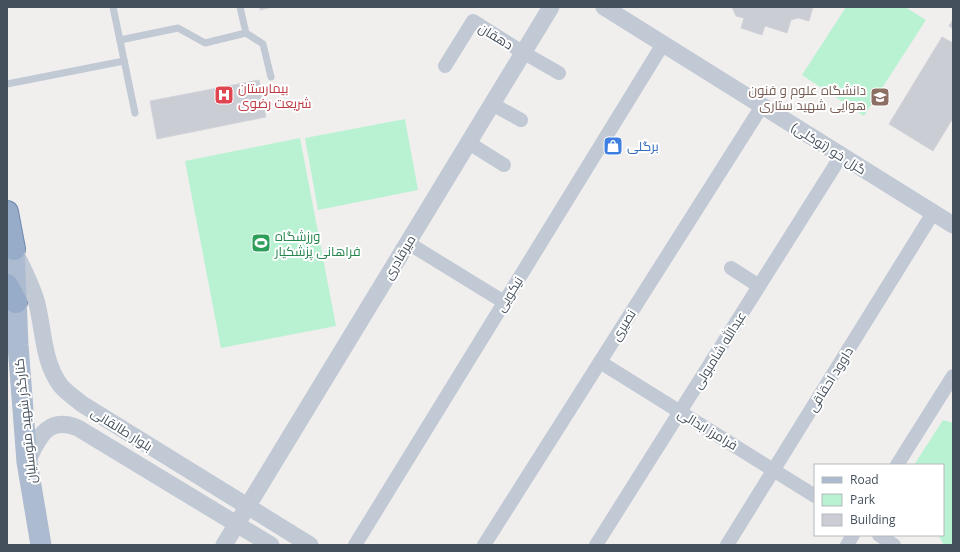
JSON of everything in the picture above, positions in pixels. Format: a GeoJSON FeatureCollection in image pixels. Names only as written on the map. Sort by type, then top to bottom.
{"type":"FeatureCollection","features":[{"type":"Feature","properties":{"kind":"highway"},"geometry":{"type":"LineString","coordinates":[[7,212],[14,249]]}},
{"type":"Feature","properties":{"kind":"main road","name":"کنارگذر شهید متوسلیان"},"geometry":{"type":"LineString","coordinates":[[14,249],[12,293],[18,345],[27,462],[41,545]]}},
{"type":"Feature","properties":{"kind":"street","name":"میرقادری"},"geometry":{"type":"LineString","coordinates":[[237,524],[551,7]]}},
{"type":"Feature","properties":{"kind":"street","name":"گزل خو (توکلی)"},"geometry":{"type":"LineString","coordinates":[[604,7],[953,225]]}},
{"type":"Feature","properties":{"kind":"street","name":"دهقان"},"geometry":{"type":"LineString","coordinates":[[445,66],[473,22],[524,53]]}},
{"type":"Feature","properties":{"kind":"street","name":"نیکویی"},"geometry":{"type":"LineString","coordinates":[[355,545],[663,44]]}},
{"type":"Feature","properties":{"kind":"street"},"geometry":{"type":"LineString","coordinates":[[524,53],[559,73]]}},
{"type":"Feature","properties":{"kind":"street"},"geometry":{"type":"LineString","coordinates":[[492,104],[521,120]]}},
{"type":"Feature","properties":{"kind":"street","name":"نصیری"},"geometry":{"type":"LineString","coordinates":[[484,545],[762,106]]}},
{"type":"Feature","properties":{"kind":"street"},"geometry":{"type":"LineString","coordinates":[[469,143],[504,165]]}},
{"type":"Feature","properties":{"kind":"street","name":"عبدالله شامبولی"},"geometry":{"type":"LineString","coordinates":[[596,545],[841,156]]}},
{"type":"Feature","properties":{"kind":"street","name":"داوود احقاقی"},"geometry":{"type":"LineString","coordinates":[[727,545],[933,213]]}},
{"type":"Feature","properties":{"kind":"street"},"geometry":{"type":"LineString","coordinates":[[408,243],[504,302]]}},
{"type":"Feature","properties":{"kind":"street","name":"بلوار طالقانی"},"geometry":{"type":"LineString","coordinates":[[14,249],[36,299],[50,365],[62,386],[82,404],[310,545]]}},
{"type":"Feature","properties":{"kind":"street"},"geometry":{"type":"LineString","coordinates":[[731,268],[759,286]]}},
{"type":"Feature","properties":{"kind":"street","name":"فرامرز ابدالی"},"geometry":{"type":"LineString","coordinates":[[600,362],[814,495]]}},
{"type":"Feature","properties":{"kind":"street"},"geometry":{"type":"LineString","coordinates":[[898,464],[953,376]]}},
{"type":"Feature","properties":{"kind":"street","name":"بلوار طالقانی"},"geometry":{"type":"LineString","coordinates":[[27,462],[40,436],[45,431],[58,425],[72,425],[271,545]]}},
{"type":"Feature","properties":{"kind":"street"},"geometry":{"type":"LineString","coordinates":[[224,545],[237,524]]}},
{"type":"Feature","properties":{"kind":"street"},"geometry":{"type":"LineString","coordinates":[[847,545],[852,536]]}},
{"type":"Feature","properties":{"kind":"street"},"geometry":{"type":"LineString","coordinates":[[880,536],[894,545]]}},
{"type":"Feature","properties":{"kind":"lane"},"geometry":{"type":"LineString","coordinates":[[112,7],[135,113]]}},
{"type":"Feature","properties":{"kind":"lane"},"geometry":{"type":"LineString","coordinates":[[240,7],[246,33],[263,44],[271,77]]}},
{"type":"Feature","properties":{"kind":"lane"},"geometry":{"type":"LineString","coordinates":[[120,40],[178,28],[206,43],[246,33]]}},
{"type":"Feature","properties":{"kind":"lane"},"geometry":{"type":"LineString","coordinates":[[7,84],[124,62]]}},
{"type":"Feature","properties":{"kind":"green space"},"geometry":{"type":"Polygon","coordinates":[[[846,7],[905,7],[926,20],[864,116],[802,75],[846,7]]]}},
{"type":"Feature","properties":{"kind":"green space"},"geometry":{"type":"Polygon","coordinates":[[[405,119],[418,190],[318,210],[305,138],[405,119]]]}},
{"type":"Feature","properties":{"kind":"green space","name":"ورزشگاه فراهانی پزشکیار"},"geometry":{"type":"Polygon","coordinates":[[[300,138],[336,326],[221,348],[185,161],[300,138]]]}},
{"type":"Feature","properties":{"kind":"green space"},"geometry":{"type":"Polygon","coordinates":[[[943,420],[953,423],[953,545],[944,545],[939,536],[944,536],[944,464],[915,464],[943,420]]]}},
{"type":"Feature","properties":{"kind":"building"},"geometry":{"type":"Polygon","coordinates":[[[260,7],[272,7],[260,10],[260,7]]]}},
{"type":"Feature","properties":{"kind":"building"},"geometry":{"type":"Polygon","coordinates":[[[732,7],[813,7],[809,21],[798,18],[791,20],[787,33],[765,26],[762,35],[741,28],[744,18],[736,16],[732,7]]]}},
{"type":"Feature","properties":{"kind":"building"},"geometry":{"type":"Polygon","coordinates":[[[953,19],[953,29],[949,26],[953,19]]]}},
{"type":"Feature","properties":{"kind":"building"},"geometry":{"type":"Polygon","coordinates":[[[942,37],[953,43],[953,118],[933,151],[889,124],[942,37]]]}},
{"type":"Feature","properties":{"kind":"building"},"geometry":{"type":"Polygon","coordinates":[[[259,80],[266,117],[157,139],[150,101],[259,80]]]}},
{"type":"Feature","properties":{"kind":"place","name":"بیمارستان شریعت رضوی"},"geometry":{"type":"Point","coordinates":[224,95]}},
{"type":"Feature","properties":{"kind":"place","name":"دانشگاه علوم و فنون هوایی شهید ستاری"},"geometry":{"type":"Point","coordinates":[880,97]}},
{"type":"Feature","properties":{"kind":"place","name":"برگلی"},"geometry":{"type":"Point","coordinates":[613,146]}},
{"type":"Feature","properties":{"kind":"place","name":"ورزشگاه فراهانی پزشکیار"},"geometry":{"type":"Point","coordinates":[261,243]}}]}
